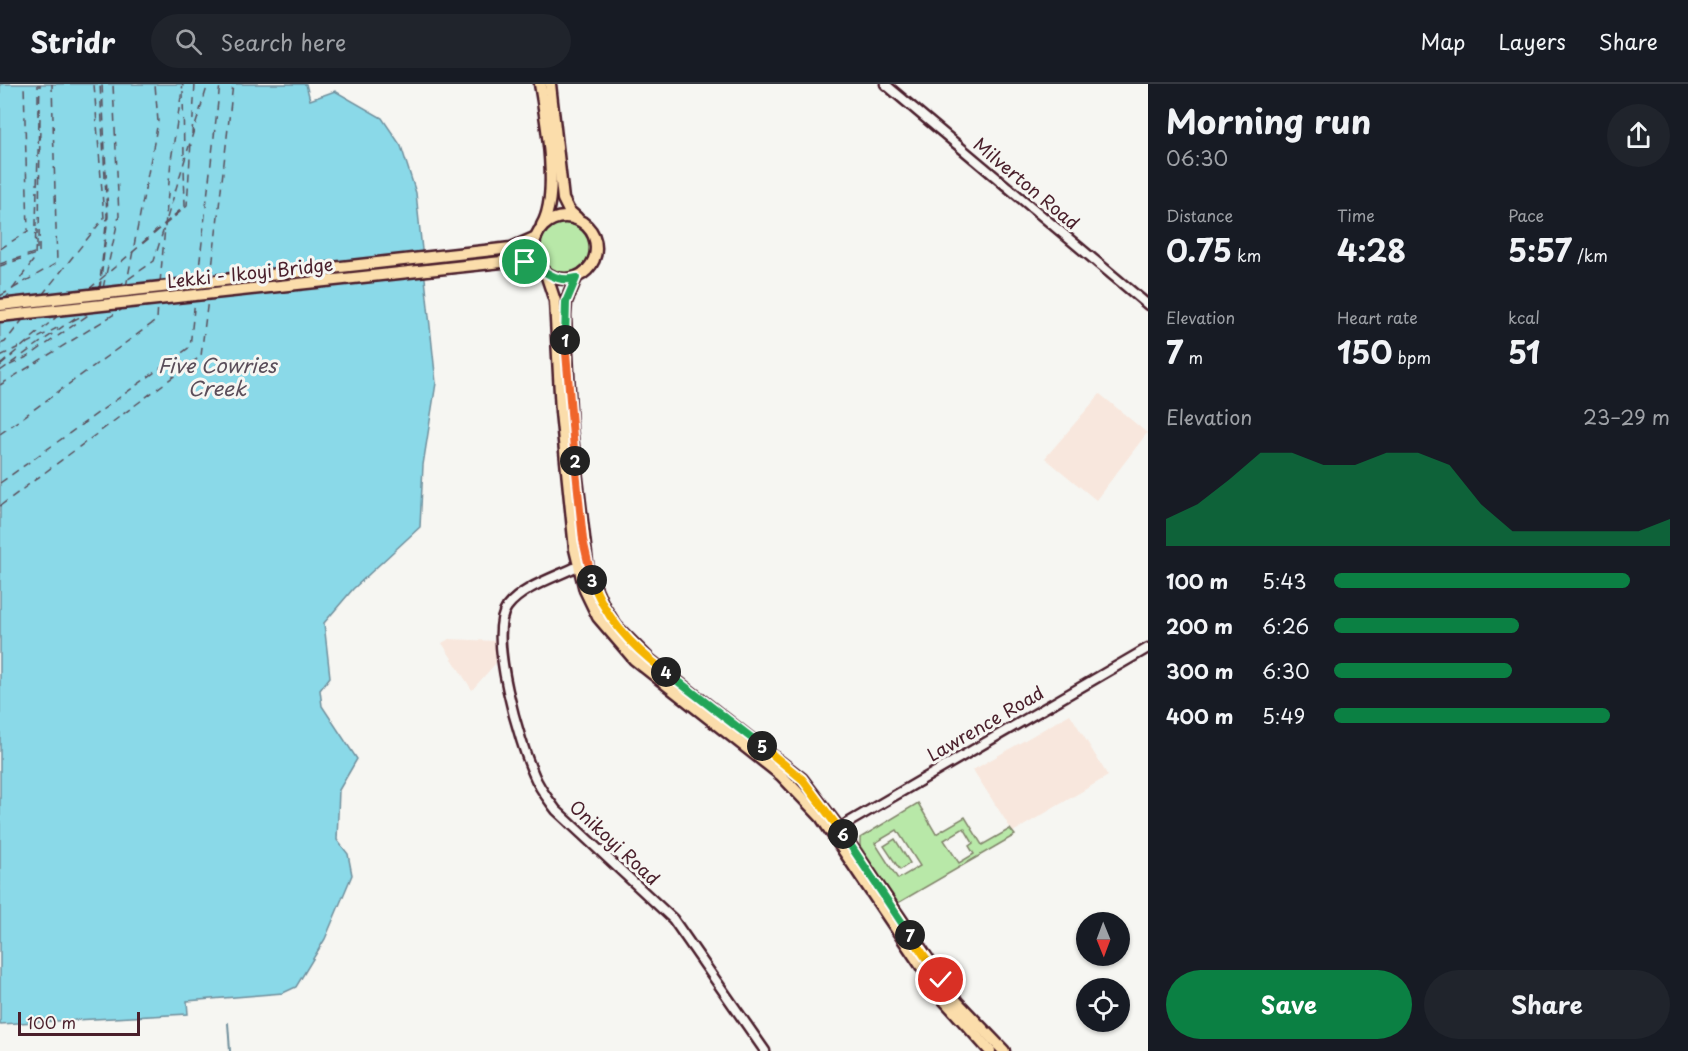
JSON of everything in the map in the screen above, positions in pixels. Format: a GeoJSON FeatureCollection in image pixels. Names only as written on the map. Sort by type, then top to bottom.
{"type":"FeatureCollection","features":[{"type":"Feature","properties":{"kind":"main road"},"geometry":{"type":"LineString","coordinates":[[540,84],[548,138],[551,193],[550,209],[538,232],[534,252],[555,301],[561,412],[578,566],[585,590],[598,617],[623,649],[781,775],[815,810],[944,1000],[990,1051]]}},
{"type":"Feature","properties":{"kind":"main road"},"geometry":{"type":"LineString","coordinates":[[550,84],[563,199],[569,211],[592,233],[596,250],[590,267],[576,278],[566,302],[566,354],[583,540],[588,571],[599,597],[616,626],[630,642],[789,767],[813,793],[941,980],[981,1029],[1004,1051]]}},
{"type":"Feature","properties":{"kind":"main road"},"geometry":{"type":"LineString","coordinates":[[538,232],[562,217],[579,220]]}},
{"type":"Feature","properties":{"kind":"main road","name":"Lekki - Ikoyi Bridge"},"geometry":{"type":"LineString","coordinates":[[0,305],[501,249],[515,247],[538,232]]}},
{"type":"Feature","properties":{"kind":"main road","name":"Lekki - Ikoyi Bridge"},"geometry":{"type":"LineString","coordinates":[[0,316],[504,261],[525,262],[543,270]]}},
{"type":"Feature","properties":{"kind":"main road"},"geometry":{"type":"LineString","coordinates":[[543,270],[561,279],[576,278]]}},
{"type":"Feature","properties":{"kind":"street","name":"Milverton Road"},"geometry":{"type":"LineString","coordinates":[[885,84],[1148,305]]}},
{"type":"Feature","properties":{"kind":"street","name":"Onikoyi Road"},"geometry":{"type":"LineString","coordinates":[[578,566],[520,595],[506,609],[502,619],[499,634],[503,667],[528,760],[543,792],[556,810],[674,920],[765,1051]]}},
{"type":"Feature","properties":{"kind":"street","name":"Lawrence Road"},"geometry":{"type":"LineString","coordinates":[[839,828],[1148,648]]}},
{"type":"Feature","properties":{"kind":"shaded area"},"geometry":{"type":"Polygon","coordinates":[[[1100,394],[1147,433],[1096,500],[1045,458],[1100,394]]]}},
{"type":"Feature","properties":{"kind":"shaded area"},"geometry":{"type":"Polygon","coordinates":[[[449,639],[495,641],[496,663],[472,690],[442,643],[449,639]]]}},
{"type":"Feature","properties":{"kind":"shaded area"},"geometry":{"type":"Polygon","coordinates":[[[1070,714],[1108,776],[1013,832],[973,770],[1070,714]]]}},
{"type":"Feature","properties":{"kind":"green space"},"geometry":{"type":"Polygon","coordinates":[[[565,223],[579,227],[586,234],[590,248],[586,262],[579,269],[565,273],[551,269],[544,262],[540,248],[544,234],[551,227],[565,223]]]}},
{"type":"Feature","properties":{"kind":"green space"},"geometry":{"type":"Polygon","coordinates":[[[918,803],[936,834],[965,817],[982,845],[1010,829],[1015,835],[898,903],[860,846],[860,838],[918,803]],[[964,828],[944,840],[959,863],[974,854],[969,846],[973,843],[964,828]],[[897,830],[875,843],[898,879],[920,866],[897,830]]]}},
{"type":"Feature","properties":{"kind":"green space"},"geometry":{"type":"Polygon","coordinates":[[[895,839],[910,863],[900,870],[884,846],[895,839]]]}},
{"type":"Feature","properties":{"kind":"water","name":"Five Cowries Creek"},"geometry":{"type":"Polygon","coordinates":[[[0,84],[306,84],[310,100],[335,91],[382,118],[401,146],[416,193],[436,383],[423,465],[420,527],[353,589],[324,623],[330,677],[320,690],[322,706],[357,759],[339,790],[337,840],[348,854],[352,875],[325,939],[296,987],[283,993],[187,1001],[188,1014],[0,1024],[0,84]]]}},
{"type":"Feature","properties":{"kind":"waterway"},"geometry":{"type":"LineString","coordinates":[[228,1023],[230,1051]]}},
{"type":"Feature","properties":{"kind":"ferry route"},"geometry":{"type":"LineString","coordinates":[[0,249],[28,231],[24,84]]}},
{"type":"Feature","properties":{"kind":"ferry route"},"geometry":{"type":"LineString","coordinates":[[38,84],[38,116]]}},
{"type":"Feature","properties":{"kind":"ferry route"},"geometry":{"type":"LineString","coordinates":[[4,301],[35,258],[40,84]]}},
{"type":"Feature","properties":{"kind":"ferry route"},"geometry":{"type":"LineString","coordinates":[[0,296],[57,263],[52,84]]}},
{"type":"Feature","properties":{"kind":"ferry route"},"geometry":{"type":"LineString","coordinates":[[42,295],[104,218],[94,84]]}},
{"type":"Feature","properties":{"kind":"ferry route"},"geometry":{"type":"LineString","coordinates":[[99,290],[107,216],[100,84]]}},
{"type":"Feature","properties":{"kind":"ferry route"},"geometry":{"type":"LineString","coordinates":[[100,289],[108,216],[102,84]]}},
{"type":"Feature","properties":{"kind":"ferry route"},"geometry":{"type":"LineString","coordinates":[[103,288],[119,216],[113,84]]}},
{"type":"Feature","properties":{"kind":"ferry route"},"geometry":{"type":"LineString","coordinates":[[126,287],[158,122],[155,84]]}},
{"type":"Feature","properties":{"kind":"ferry route"},"geometry":{"type":"LineString","coordinates":[[160,283],[171,160],[183,84]]}},
{"type":"Feature","properties":{"kind":"ferry route"},"geometry":{"type":"LineString","coordinates":[[192,134],[195,84]]}},
{"type":"Feature","properties":{"kind":"ferry route"},"geometry":{"type":"LineString","coordinates":[[167,218],[208,84]]}},
{"type":"Feature","properties":{"kind":"ferry route"},"geometry":{"type":"LineString","coordinates":[[198,277],[220,84]]}},
{"type":"Feature","properties":{"kind":"ferry route"},"geometry":{"type":"LineString","coordinates":[[211,277],[233,84]]}},
{"type":"Feature","properties":{"kind":"ferry route"},"geometry":{"type":"LineString","coordinates":[[183,91],[184,158]]}},
{"type":"Feature","properties":{"kind":"ferry route"},"geometry":{"type":"LineString","coordinates":[[0,266],[39,253],[40,108]]}},
{"type":"Feature","properties":{"kind":"ferry route"},"geometry":{"type":"LineString","coordinates":[[89,289],[187,206],[191,142]]}},
{"type":"Feature","properties":{"kind":"ferry route"},"geometry":{"type":"LineString","coordinates":[[142,243],[185,206],[184,166]]}},
{"type":"Feature","properties":{"kind":"ferry route"},"geometry":{"type":"LineString","coordinates":[[117,287],[154,261],[164,228]]}},
{"type":"Feature","properties":{"kind":"ferry route"},"geometry":{"type":"LineString","coordinates":[[0,264],[37,252],[37,229]]}},
{"type":"Feature","properties":{"kind":"ferry route"},"geometry":{"type":"LineString","coordinates":[[0,483],[190,347],[195,299]]}},
{"type":"Feature","properties":{"kind":"ferry route"},"geometry":{"type":"LineString","coordinates":[[0,506],[201,356],[208,299]]}},
{"type":"Feature","properties":{"kind":"ferry route"},"geometry":{"type":"LineString","coordinates":[[0,434],[157,320],[158,302]]}},
{"type":"Feature","properties":{"kind":"ferry route"},"geometry":{"type":"LineString","coordinates":[[0,385],[121,310],[122,306]]}},
{"type":"Feature","properties":{"kind":"ferry route"},"geometry":{"type":"LineString","coordinates":[[72,321],[92,311]]}},
{"type":"Feature","properties":{"kind":"ferry route"},"geometry":{"type":"LineString","coordinates":[[10,365],[29,356],[94,311]]}},
{"type":"Feature","properties":{"kind":"ferry route"},"geometry":{"type":"LineString","coordinates":[[0,371],[82,313]]}},
{"type":"Feature","properties":{"kind":"ferry route"},"geometry":{"type":"LineString","coordinates":[[0,365],[60,314]]}},
{"type":"Feature","properties":{"kind":"ferry route"},"geometry":{"type":"LineString","coordinates":[[0,344],[5,342],[24,318]]}},
{"type":"Feature","properties":{"kind":"ferry route"},"geometry":{"type":"LineString","coordinates":[[26,344],[59,327]]}},
{"type":"Feature","properties":{"kind":"ferry route"},"geometry":{"type":"LineString","coordinates":[[0,356],[19,347]]}},
{"type":"Feature","properties":{"kind":"ferry route"},"geometry":{"type":"LineString","coordinates":[[0,366],[13,355]]}},
{"type":"Feature","properties":{"kind":"route"},"geometry":{"type":"LineString","coordinates":[[525,262],[539,266],[546,274],[555,278],[566,280],[576,278],[566,302],[565,316],[571,428],[588,571],[604,607],[616,626],[651,661],[802,779],[839,828],[941,980]]}}]}
